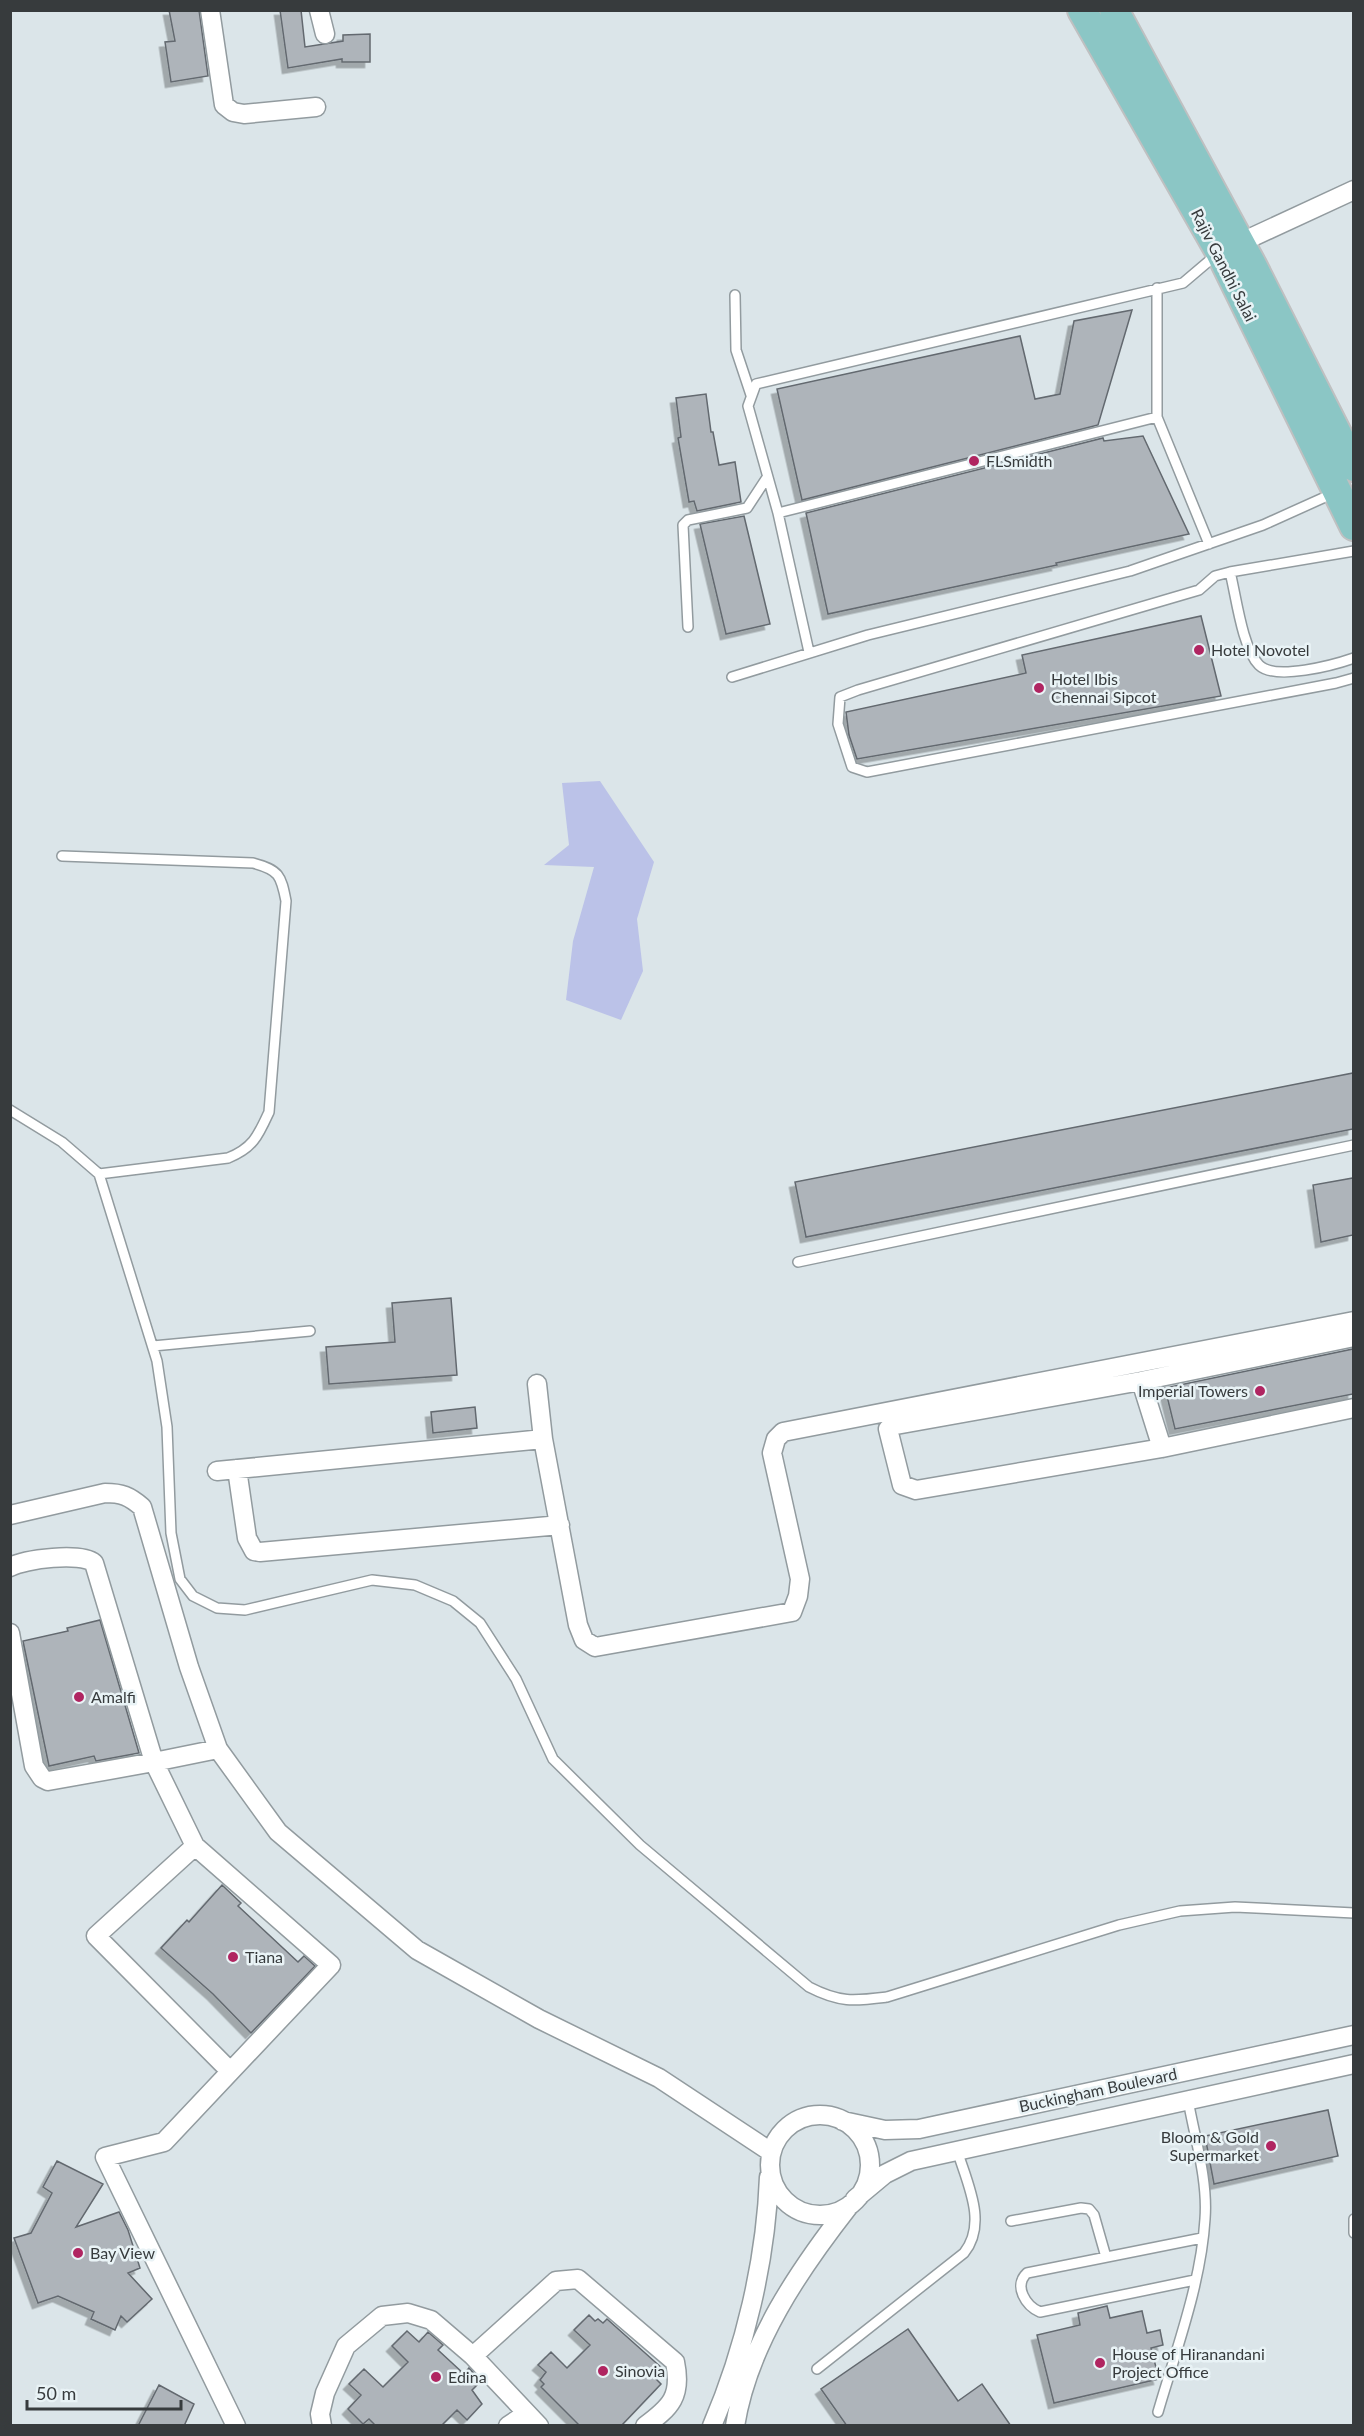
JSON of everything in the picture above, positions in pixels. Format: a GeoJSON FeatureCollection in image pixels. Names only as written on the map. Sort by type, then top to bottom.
{"type":"FeatureCollection","features":[{"type":"Feature","properties":{"kind":"main road","name":"Rajiv Gandhi Salai"},"geometry":{"type":"LineString","coordinates":[[1082,10],[1230,248],[1353,467]]}},
{"type":"Feature","properties":{"kind":"main road","name":"Rajiv Gandhi Salai"},"geometry":{"type":"LineString","coordinates":[[1114,10],[1230,248],[1353,526]]}},
{"type":"Feature","properties":{"kind":"street"},"geometry":{"type":"LineString","coordinates":[[210,10],[224,105],[233,112],[244,114],[316,106]]}},
{"type":"Feature","properties":{"kind":"street"},"geometry":{"type":"LineString","coordinates":[[319,10],[325,34]]}},
{"type":"Feature","properties":{"kind":"street"},"geometry":{"type":"LineString","coordinates":[[1230,248],[1353,190]]}},
{"type":"Feature","properties":{"kind":"street"},"geometry":{"type":"LineString","coordinates":[[537,1384],[543,1439],[578,1625],[584,1640],[595,1647],[792,1612],[798,1596],[800,1579],[772,1453],[776,1439],[783,1432],[1353,1322]]}},
{"type":"Feature","properties":{"kind":"street"},"geometry":{"type":"LineString","coordinates":[[1353,1337],[1141,1382],[896,1425],[888,1430],[902,1485],[916,1490],[1162,1448],[1353,1408]]}},
{"type":"Feature","properties":{"kind":"street"},"geometry":{"type":"LineString","coordinates":[[1141,1382],[1162,1448]]}},
{"type":"Feature","properties":{"kind":"street"},"geometry":{"type":"LineString","coordinates":[[217,1471],[543,1439]]}},
{"type":"Feature","properties":{"kind":"street"},"geometry":{"type":"LineString","coordinates":[[237,1469],[247,1538],[254,1551],[560,1525]]}},
{"type":"Feature","properties":{"kind":"street"},"geometry":{"type":"LineString","coordinates":[[10,1515],[105,1493],[121,1493],[142,1507],[189,1667],[218,1749],[278,1832],[417,1950],[539,2019],[658,2078],[771,2159],[765,2233],[758,2272],[738,2351],[712,2426]]}},
{"type":"Feature","properties":{"kind":"street"},"geometry":{"type":"LineString","coordinates":[[10,1567],[25,1560],[85,1557],[94,1563],[154,1762],[195,1846],[330,1965],[229,2070],[164,2142],[105,2157],[236,2426]]}},
{"type":"Feature","properties":{"kind":"street"},"geometry":{"type":"LineString","coordinates":[[10,1633],[34,1766],[42,1778],[48,1781],[218,1749]]}},
{"type":"Feature","properties":{"kind":"street"},"geometry":{"type":"LineString","coordinates":[[195,1846],[96,1936],[229,2070]]}},
{"type":"Feature","properties":{"kind":"street","name":"Buckingham Boulevard"},"geometry":{"type":"LineString","coordinates":[[1353,2035],[919,2129],[885,2130],[827,2116],[803,2118],[783,2132],[771,2159],[780,2195],[789,2205],[802,2211],[825,2214],[845,2208],[875,2180],[896,2167],[957,2150],[1353,2064]]}},
{"type":"Feature","properties":{"kind":"street"},"geometry":{"type":"LineString","coordinates":[[1295,2048],[1300,2076]]}},
{"type":"Feature","properties":{"kind":"street","name":"Buckingham Boulevard"},"geometry":{"type":"LineString","coordinates":[[735,2426],[749,2376],[776,2315],[819,2247],[865,2185],[869,2160],[862,2138],[843,2121]]}},
{"type":"Feature","properties":{"kind":"street"},"geometry":{"type":"LineString","coordinates":[[473,2356],[556,2281],[578,2278],[675,2362],[679,2380],[668,2409],[645,2426]]}},
{"type":"Feature","properties":{"kind":"street"},"geometry":{"type":"LineString","coordinates":[[322,2426],[320,2414],[324,2393],[346,2346],[382,2316],[408,2313],[431,2320],[473,2356],[533,2419],[508,2426]]}},
{"type":"Feature","properties":{"kind":"lane"},"geometry":{"type":"LineString","coordinates":[[809,652],[778,513],[766,479],[748,406],[756,384],[1183,283],[1230,248]]}},
{"type":"Feature","properties":{"kind":"lane"},"geometry":{"type":"LineString","coordinates":[[1157,288],[1158,417],[1209,544]]}},
{"type":"Feature","properties":{"kind":"lane"},"geometry":{"type":"LineString","coordinates":[[735,295],[736,350],[751,395]]}},
{"type":"Feature","properties":{"kind":"lane"},"geometry":{"type":"LineString","coordinates":[[778,513],[1158,417]]}},
{"type":"Feature","properties":{"kind":"lane"},"geometry":{"type":"LineString","coordinates":[[688,627],[683,525],[688,520],[747,508],[766,479]]}},
{"type":"Feature","properties":{"kind":"lane"},"geometry":{"type":"LineString","coordinates":[[732,677],[868,635],[1130,571],[1263,525],[1336,492]]}},
{"type":"Feature","properties":{"kind":"lane"},"geometry":{"type":"LineString","coordinates":[[1353,551],[1215,576],[1199,590],[858,690],[840,697],[838,724],[852,767],[867,772],[1353,678]]}},
{"type":"Feature","properties":{"kind":"lane"},"geometry":{"type":"LineString","coordinates":[[1230,572],[1247,643],[1259,664],[1270,671],[1325,668],[1353,658]]}},
{"type":"Feature","properties":{"kind":"lane"},"geometry":{"type":"LineString","coordinates":[[62,856],[253,863],[273,869],[282,882],[286,901],[269,1112],[257,1137],[245,1151],[228,1158],[99,1174]]}},
{"type":"Feature","properties":{"kind":"lane"},"geometry":{"type":"LineString","coordinates":[[10,1110],[62,1142],[99,1174],[153,1346],[167,1427],[171,1533],[180,1579],[193,1596],[217,1608],[245,1610],[372,1580],[415,1585],[453,1601],[480,1623],[516,1679],[553,1759],[640,1845],[809,1987],[830,1998],[856,2001],[887,1997],[1119,1925],[1180,1911],[1235,1907],[1353,1913]]}},
{"type":"Feature","properties":{"kind":"lane"},"geometry":{"type":"LineString","coordinates":[[798,1262],[1353,1144]]}},
{"type":"Feature","properties":{"kind":"lane"},"geometry":{"type":"LineString","coordinates":[[153,1346],[310,1331]]}},
{"type":"Feature","properties":{"kind":"lane"},"geometry":{"type":"LineString","coordinates":[[1158,2412],[1195,2280],[1202,2238],[1204,2196],[1188,2100]]}},
{"type":"Feature","properties":{"kind":"lane"},"geometry":{"type":"LineString","coordinates":[[817,2369],[964,2253],[973,2242],[977,2223],[957,2150]]}},
{"type":"Feature","properties":{"kind":"lane"},"geometry":{"type":"LineString","coordinates":[[1011,2221],[1082,2208],[1089,2209],[1094,2215],[1106,2257]]}},
{"type":"Feature","properties":{"kind":"lane"},"geometry":{"type":"LineString","coordinates":[[1353,2218],[1353,2233]]}},
{"type":"Feature","properties":{"kind":"lane"},"geometry":{"type":"LineString","coordinates":[[1195,2280],[1040,2313],[1030,2308],[1023,2296],[1021,2283],[1027,2272],[1202,2238]]}},
{"type":"Feature","properties":{"kind":"water"},"geometry":{"type":"Polygon","coordinates":[[[600,781],[654,862],[637,919],[643,971],[621,1020],[566,1000],[573,941],[594,867],[544,865],[569,845],[562,783],[600,781]]]}},
{"type":"Feature","properties":{"kind":"building"},"geometry":{"type":"Polygon","coordinates":[[[169,10],[199,10],[208,76],[171,82],[165,42],[175,41],[169,10]]]}},
{"type":"Feature","properties":{"kind":"building"},"geometry":{"type":"Polygon","coordinates":[[[280,10],[301,10],[305,47],[343,41],[343,35],[370,34],[370,62],[342,62],[342,59],[288,68],[280,10]]]}},
{"type":"Feature","properties":{"kind":"building"},"geometry":{"type":"Polygon","coordinates":[[[1132,310],[1098,425],[802,500],[777,389],[1020,336],[1035,399],[1060,394],[1074,321],[1132,310]]]}},
{"type":"Feature","properties":{"kind":"building"},"geometry":{"type":"Polygon","coordinates":[[[706,394],[711,432],[713,432],[719,465],[735,462],[741,502],[697,511],[694,501],[689,502],[678,438],[681,437],[676,398],[706,394]]]}},
{"type":"Feature","properties":{"kind":"building"},"geometry":{"type":"Polygon","coordinates":[[[1143,436],[1189,534],[828,614],[806,513],[1103,438],[1104,441],[1143,436]]]}},
{"type":"Feature","properties":{"kind":"building"},"geometry":{"type":"Polygon","coordinates":[[[744,516],[770,624],[726,634],[700,524],[744,516]]]}},
{"type":"Feature","properties":{"kind":"building"},"geometry":{"type":"Polygon","coordinates":[[[1201,616],[1221,696],[857,759],[849,735],[846,712],[1026,673],[1022,655],[1201,616]]]}},
{"type":"Feature","properties":{"kind":"building"},"geometry":{"type":"Polygon","coordinates":[[[1353,1073],[1353,1129],[806,1237],[795,1182],[1353,1073]]]}},
{"type":"Feature","properties":{"kind":"building"},"geometry":{"type":"Polygon","coordinates":[[[1353,1178],[1353,1235],[1321,1242],[1313,1185],[1353,1178]]]}},
{"type":"Feature","properties":{"kind":"building"},"geometry":{"type":"Polygon","coordinates":[[[451,1298],[457,1375],[329,1384],[326,1347],[395,1342],[392,1303],[451,1298]]]}},
{"type":"Feature","properties":{"kind":"building","name":"Imperial Towers"},"geometry":{"type":"Polygon","coordinates":[[[1353,1349],[1353,1394],[1175,1429],[1165,1388],[1353,1349]]]}},
{"type":"Feature","properties":{"kind":"building"},"geometry":{"type":"Polygon","coordinates":[[[475,1407],[477,1428],[433,1433],[431,1412],[475,1407]]]}},
{"type":"Feature","properties":{"kind":"building","name":"Amalfi"},"geometry":{"type":"Polygon","coordinates":[[[100,1620],[139,1753],[96,1761],[94,1756],[49,1766],[23,1641],[68,1631],[67,1628],[100,1620]]]}},
{"type":"Feature","properties":{"kind":"building","name":"Tiana"},"geometry":{"type":"Polygon","coordinates":[[[222,1885],[241,1903],[238,1906],[298,1962],[304,1956],[315,1966],[251,2033],[213,1994],[161,1948],[187,1920],[189,1922],[222,1885]]]}},
{"type":"Feature","properties":{"kind":"building","name":"Bloom & Gold Supermarket"},"geometry":{"type":"Polygon","coordinates":[[[1328,2110],[1338,2156],[1214,2184],[1205,2136],[1328,2110]]]}},
{"type":"Feature","properties":{"kind":"building","name":"Bay View"},"geometry":{"type":"Polygon","coordinates":[[[57,2161],[103,2184],[76,2227],[119,2212],[128,2230],[140,2268],[128,2273],[152,2299],[127,2322],[121,2316],[115,2330],[91,2319],[94,2312],[58,2296],[38,2303],[14,2238],[31,2233],[52,2193],[43,2187],[57,2161]]]}},
{"type":"Feature","properties":{"kind":"building","name":"House of Hiranandani Project Office"},"geometry":{"type":"Polygon","coordinates":[[[1107,2306],[1110,2318],[1142,2311],[1147,2333],[1160,2330],[1163,2345],[1151,2348],[1159,2379],[1054,2403],[1037,2335],[1080,2325],[1078,2313],[1107,2306]]]}},
{"type":"Feature","properties":{"kind":"building","name":"Sinovia"},"geometry":{"type":"Polygon","coordinates":[[[589,2315],[595,2321],[598,2319],[603,2323],[607,2319],[663,2369],[655,2378],[661,2384],[621,2426],[580,2426],[541,2387],[544,2384],[540,2380],[546,2372],[538,2365],[551,2352],[567,2368],[590,2345],[574,2330],[589,2315]]]}},
{"type":"Feature","properties":{"kind":"building"},"geometry":{"type":"Polygon","coordinates":[[[908,2329],[958,2401],[982,2384],[1011,2426],[847,2426],[821,2389],[908,2329]]]}},
{"type":"Feature","properties":{"kind":"building","name":"Edina"},"geometry":{"type":"Polygon","coordinates":[[[407,2331],[419,2342],[428,2332],[443,2345],[438,2350],[464,2374],[469,2368],[481,2381],[472,2390],[482,2404],[467,2420],[457,2410],[441,2426],[376,2426],[369,2419],[363,2424],[348,2409],[361,2395],[349,2384],[364,2369],[383,2387],[408,2362],[392,2346],[407,2331]]]}},
{"type":"Feature","properties":{"kind":"building"},"geometry":{"type":"Polygon","coordinates":[[[159,2385],[194,2404],[184,2426],[138,2426],[159,2385]]]}},
{"type":"Feature","properties":{"kind":"place","name":"FLSmidth"},"geometry":{"type":"Point","coordinates":[974,461]}},
{"type":"Feature","properties":{"kind":"place","name":"Hotel Novotel"},"geometry":{"type":"Point","coordinates":[1199,650]}},
{"type":"Feature","properties":{"kind":"place","name":"Hotel Ibis Chennai Sipcot"},"geometry":{"type":"Point","coordinates":[1039,688]}},
{"type":"Feature","properties":{"kind":"place","name":"Imperial Towers"},"geometry":{"type":"Point","coordinates":[1260,1391]}},
{"type":"Feature","properties":{"kind":"place","name":"Amalfi"},"geometry":{"type":"Point","coordinates":[79,1697]}},
{"type":"Feature","properties":{"kind":"place","name":"Tiana"},"geometry":{"type":"Point","coordinates":[233,1957]}},
{"type":"Feature","properties":{"kind":"place","name":"Bloom & Gold Supermarket"},"geometry":{"type":"Point","coordinates":[1271,2146]}},
{"type":"Feature","properties":{"kind":"place","name":"Bay View"},"geometry":{"type":"Point","coordinates":[78,2253]}},
{"type":"Feature","properties":{"kind":"place","name":"House of Hiranandani Project Office"},"geometry":{"type":"Point","coordinates":[1100,2363]}},
{"type":"Feature","properties":{"kind":"place","name":"Sinovia"},"geometry":{"type":"Point","coordinates":[603,2371]}},
{"type":"Feature","properties":{"kind":"place","name":"Edina"},"geometry":{"type":"Point","coordinates":[436,2377]}}]}
